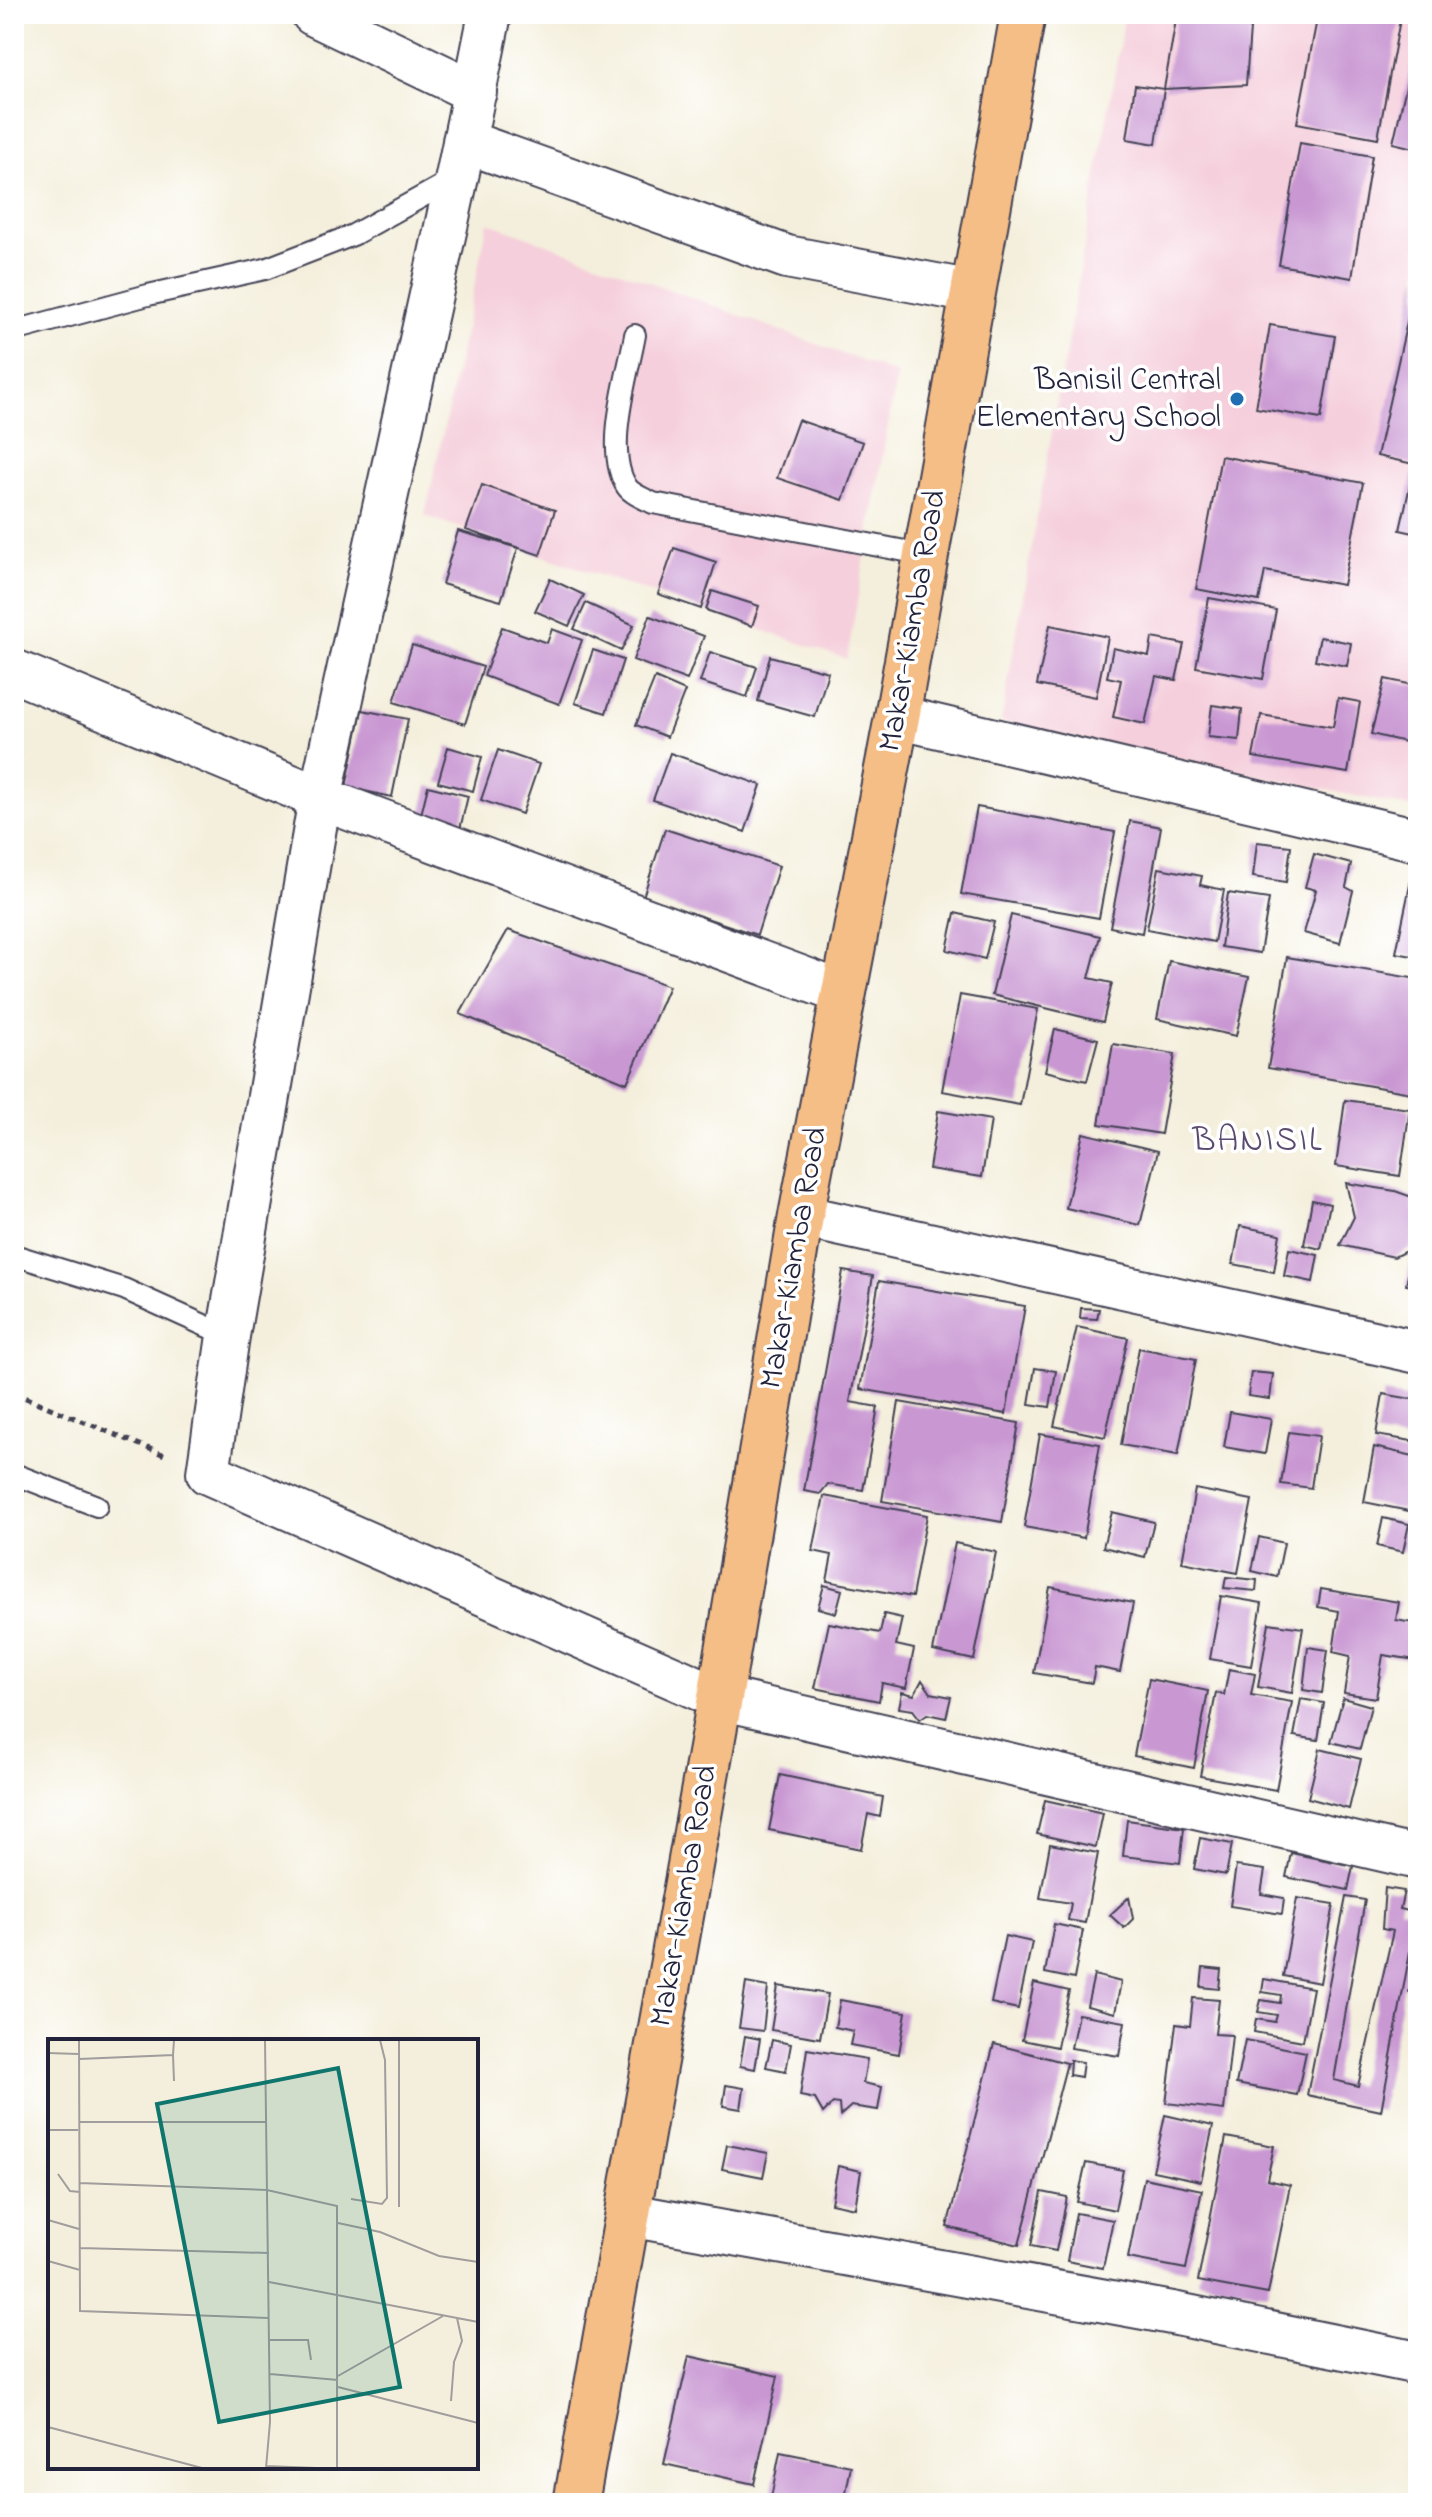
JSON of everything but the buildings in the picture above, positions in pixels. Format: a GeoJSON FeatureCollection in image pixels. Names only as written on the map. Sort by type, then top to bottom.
{"type":"FeatureCollection","features":[{"type":"Feature","properties":{"kind":"main road","name":"Makar-Kiamba Road"},"geometry":{"type":"LineString","coordinates":[[576,2503],[720,1698],[801,1216],[897,717],[1023,14]]}},
{"type":"Feature","properties":{"kind":"street"},"geometry":{"type":"LineString","coordinates":[[313,14],[475,92]]}},
{"type":"Feature","properties":{"kind":"street"},"geometry":{"type":"LineString","coordinates":[[490,14],[320,798],[228,1336],[208,1473],[720,1698],[1418,1858]]}},
{"type":"Feature","properties":{"kind":"street"},"geometry":{"type":"LineString","coordinates":[[461,159],[787,257],[973,292]]}},
{"type":"Feature","properties":{"kind":"street"},"geometry":{"type":"LineString","coordinates":[[14,671],[320,798],[843,993]]}},
{"type":"Feature","properties":{"kind":"street"},"geometry":{"type":"LineString","coordinates":[[897,717],[1418,840]]}},
{"type":"Feature","properties":{"kind":"street"},"geometry":{"type":"LineString","coordinates":[[801,1216],[1418,1352]]}},
{"type":"Feature","properties":{"kind":"street"},"geometry":{"type":"LineString","coordinates":[[629,2215],[1172,2313],[1418,2363]]}},
{"type":"Feature","properties":{"kind":"lane"},"geometry":{"type":"LineString","coordinates":[[14,331],[148,295],[265,269],[353,235],[461,159]]}},
{"type":"Feature","properties":{"kind":"lane"},"geometry":{"type":"LineString","coordinates":[[635,335],[617,436],[618,466],[628,489],[653,503],[926,555]]}},
{"type":"Feature","properties":{"kind":"lane"},"geometry":{"type":"LineString","coordinates":[[14,1255],[124,1289],[228,1336]]}},
{"type":"Feature","properties":{"kind":"lane"},"geometry":{"type":"LineString","coordinates":[[14,1474],[97,1506]]}},
{"type":"Feature","properties":{"kind":"path"},"geometry":{"type":"LineString","coordinates":[[14,1393],[208,1473]]}},
{"type":"Feature","properties":{"kind":"shaded area","name":"Banisil Central Elementary School"},"geometry":{"type":"Polygon","coordinates":[[[1125,14],[1418,14],[1418,809],[1001,722],[1125,14]]]}},
{"type":"Feature","properties":{"kind":"shaded area"},"geometry":{"type":"Polygon","coordinates":[[[488,222],[897,374],[847,659],[425,516],[488,222]]]}},
{"type":"Feature","properties":{"kind":"place","name":"Banisil Central Elementary School"},"geometry":{"type":"Point","coordinates":[1237,399]}},
{"type":"Feature","properties":{"kind":"district","name":"BANISIL"},"geometry":{"type":"Point","coordinates":[1258,1142]}}]}
